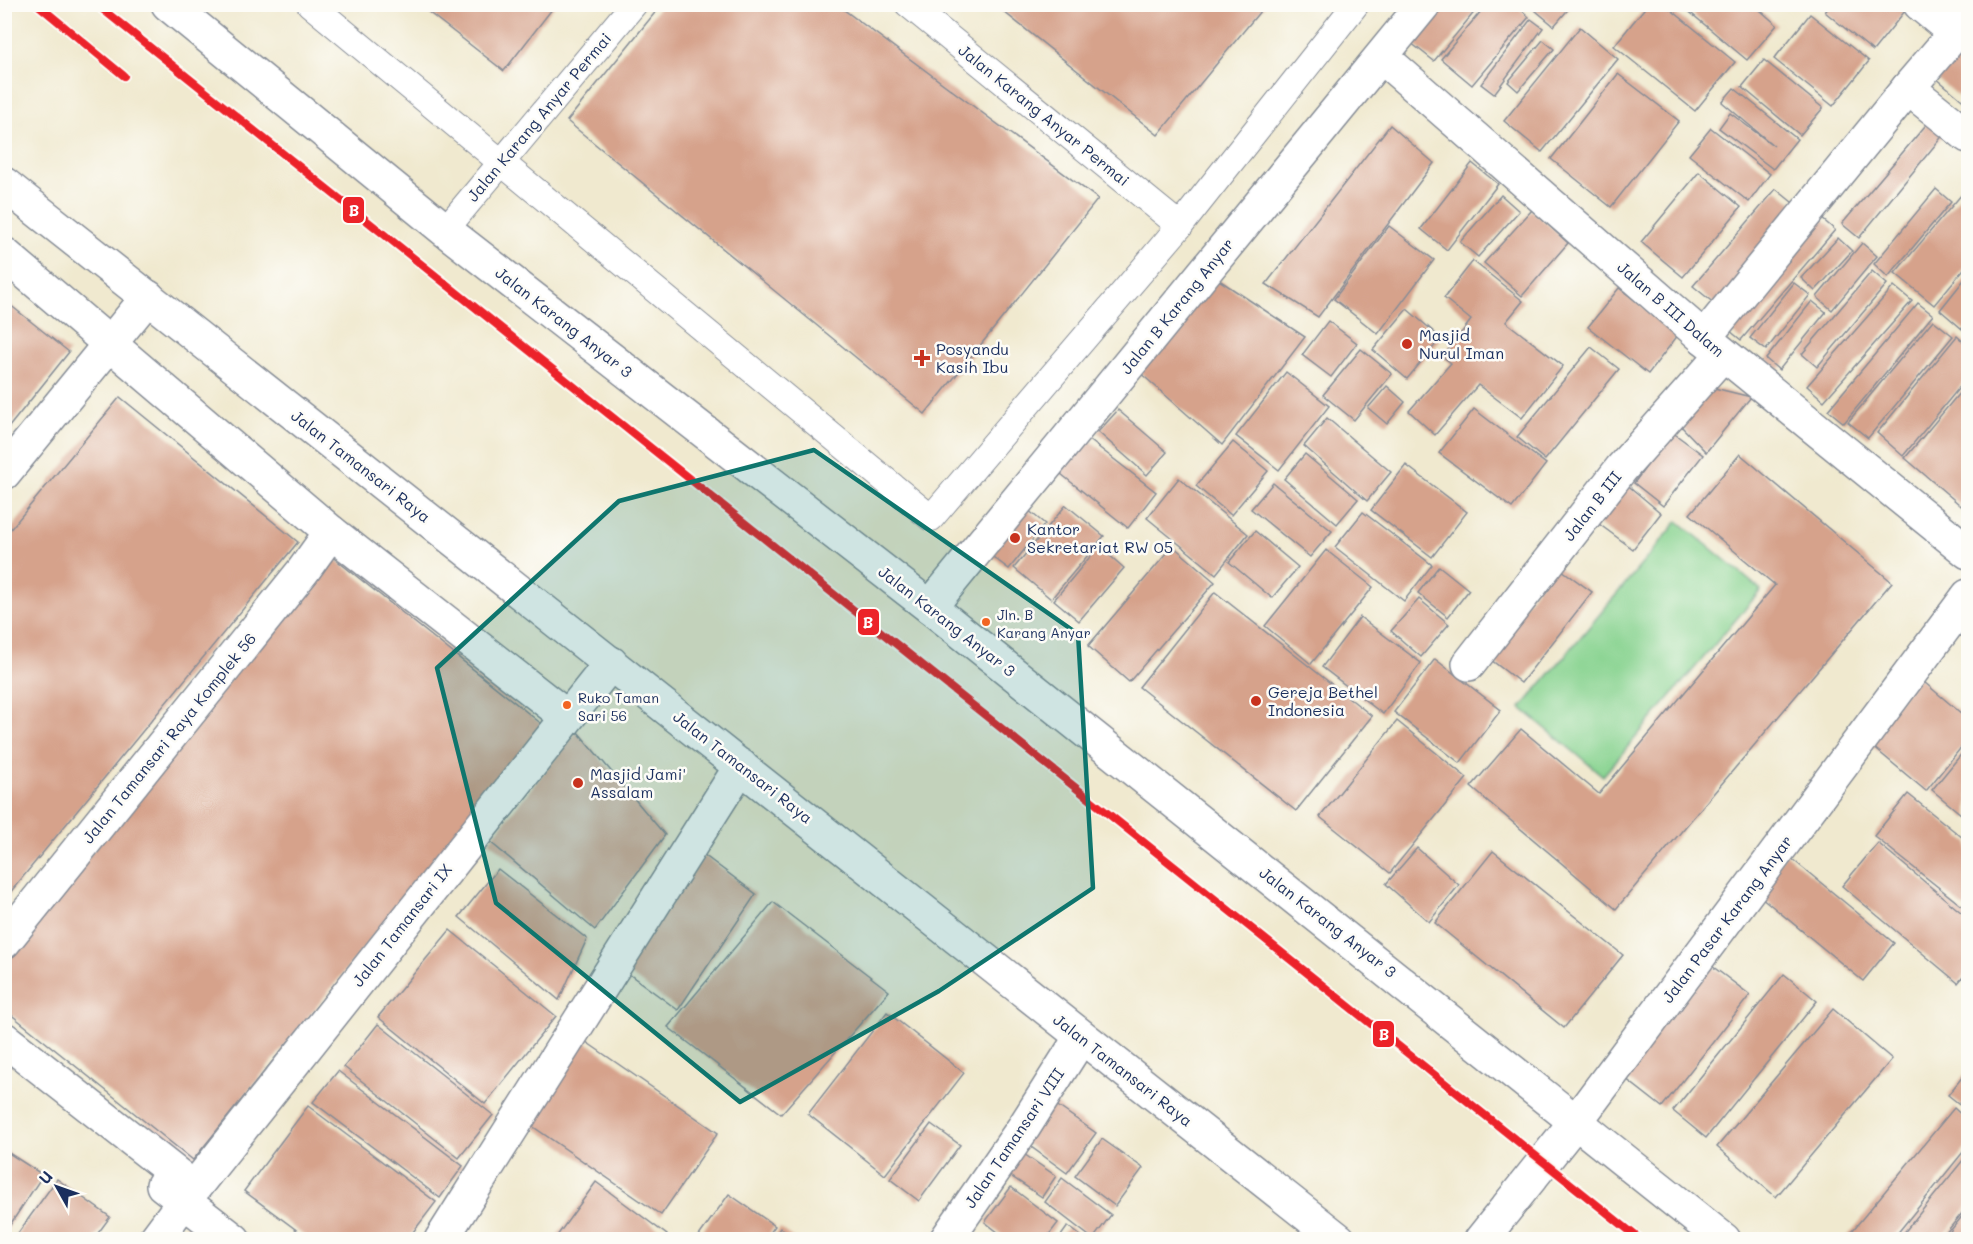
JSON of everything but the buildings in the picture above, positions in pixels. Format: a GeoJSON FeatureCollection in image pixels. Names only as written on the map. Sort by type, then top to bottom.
{"type":"FeatureCollection","features":[{"type":"Feature","properties":{"kind":"street","name":"Jalan Karang Anyar 3"},"geometry":{"type":"LineString","coordinates":[[168,4],[445,230],[930,607],[1724,1239]]}},
{"type":"Feature","properties":{"kind":"street","name":"Jalan B Karang Anyar"},"geometry":{"type":"LineString","coordinates":[[930,607],[1425,4]]}},
{"type":"Feature","properties":{"kind":"street"},"geometry":{"type":"LineString","coordinates":[[1920,4],[1962,23]]}},
{"type":"Feature","properties":{"kind":"street","name":"Jalan B III"},"geometry":{"type":"LineString","coordinates":[[1469,664],[1714,346],[1908,88],[1962,23]]}},
{"type":"Feature","properties":{"kind":"street","name":"Jalan B III Dalam"},"geometry":{"type":"LineString","coordinates":[[1382,57],[1714,346],[1968,552]]}},
{"type":"Feature","properties":{"kind":"street"},"geometry":{"type":"LineString","coordinates":[[1908,88],[1968,136]]}},
{"type":"Feature","properties":{"kind":"street","name":"Jalan Tamansari Raya"},"geometry":{"type":"LineString","coordinates":[[4,184],[1339,1239]]}},
{"type":"Feature","properties":{"kind":"street"},"geometry":{"type":"LineString","coordinates":[[4,254],[331,532],[567,717]]}},
{"type":"Feature","properties":{"kind":"street"},"geometry":{"type":"LineString","coordinates":[[4,473],[148,297]]}},
{"type":"Feature","properties":{"kind":"street","name":"Jalan Tamansari Raya Komplek 56"},"geometry":{"type":"LineString","coordinates":[[4,942],[296,580],[331,532]]}},
{"type":"Feature","properties":{"kind":"street","name":"Jalan Pasar Karang Anyar"},"geometry":{"type":"LineString","coordinates":[[1481,1239],[1576,1120],[1968,596]]}},
{"type":"Feature","properties":{"kind":"street","name":"Jalan Tamansari IX"},"geometry":{"type":"LineString","coordinates":[[155,1239],[611,663]]}},
{"type":"Feature","properties":{"kind":"street"},"geometry":{"type":"LineString","coordinates":[[441,1239],[741,766]]}},
{"type":"Feature","properties":{"kind":"street","name":"Jalan Tamansari VIII"},"geometry":{"type":"LineString","coordinates":[[946,1239],[1024,1127],[1081,1037]]}},
{"type":"Feature","properties":{"kind":"street"},"geometry":{"type":"LineString","coordinates":[[4,1039],[189,1195],[234,1239]]}},
{"type":"Feature","properties":{"kind":"street"},"geometry":{"type":"LineString","coordinates":[[4,1063],[189,1195]]}},
{"type":"Feature","properties":{"kind":"lane"},"geometry":{"type":"LineString","coordinates":[[310,4],[931,518],[1180,226],[1356,4]]}},
{"type":"Feature","properties":{"kind":"lane","name":"Jalan Karang Anyar Permai"},"geometry":{"type":"LineString","coordinates":[[445,230],[634,4]]}},
{"type":"Feature","properties":{"kind":"lane","name":"Jalan Karang Anyar Permai"},"geometry":{"type":"LineString","coordinates":[[908,4],[1180,226]]}},
{"type":"Feature","properties":{"kind":"highlighted area"},"geometry":{"type":"Polygon","coordinates":[[[814,450],[1078,634],[1093,888],[939,991],[740,1102],[496,903],[437,668],[619,501],[814,450]]]}},
{"type":"Feature","properties":{"kind":"green space"},"geometry":{"type":"Polygon","coordinates":[[[1678,521],[1761,590],[1603,776],[1521,708],[1678,521]]]}},
{"type":"Feature","properties":{"kind":"rail line","name":"B"},"geometry":{"type":"LineString","coordinates":[[37,4],[124,76]]}},
{"type":"Feature","properties":{"kind":"rail line","name":"B"},"geometry":{"type":"LineString","coordinates":[[96,4],[1641,1240]]}},
{"type":"Feature","properties":{"kind":"place","name":"Masjid Nurul Iman"},"geometry":{"type":"Point","coordinates":[1407,344]}},
{"type":"Feature","properties":{"kind":"place","name":"Posyandu Kasih Ibu"},"geometry":{"type":"Point","coordinates":[922,358]}},
{"type":"Feature","properties":{"kind":"place","name":"Kantor Sekretariat RW 05"},"geometry":{"type":"Point","coordinates":[1015,538]}},
{"type":"Feature","properties":{"kind":"place","name":"Jln. B Karang Anyar"},"geometry":{"type":"Point","coordinates":[986,622]}},
{"type":"Feature","properties":{"kind":"place","name":"Gereja Bethel Indonesia"},"geometry":{"type":"Point","coordinates":[1256,701]}},
{"type":"Feature","properties":{"kind":"place","name":"Ruko Taman Sari 56"},"geometry":{"type":"Point","coordinates":[567,705]}},
{"type":"Feature","properties":{"kind":"place","name":"Masjid Jami' Assalam"},"geometry":{"type":"Point","coordinates":[578,783]}}]}
